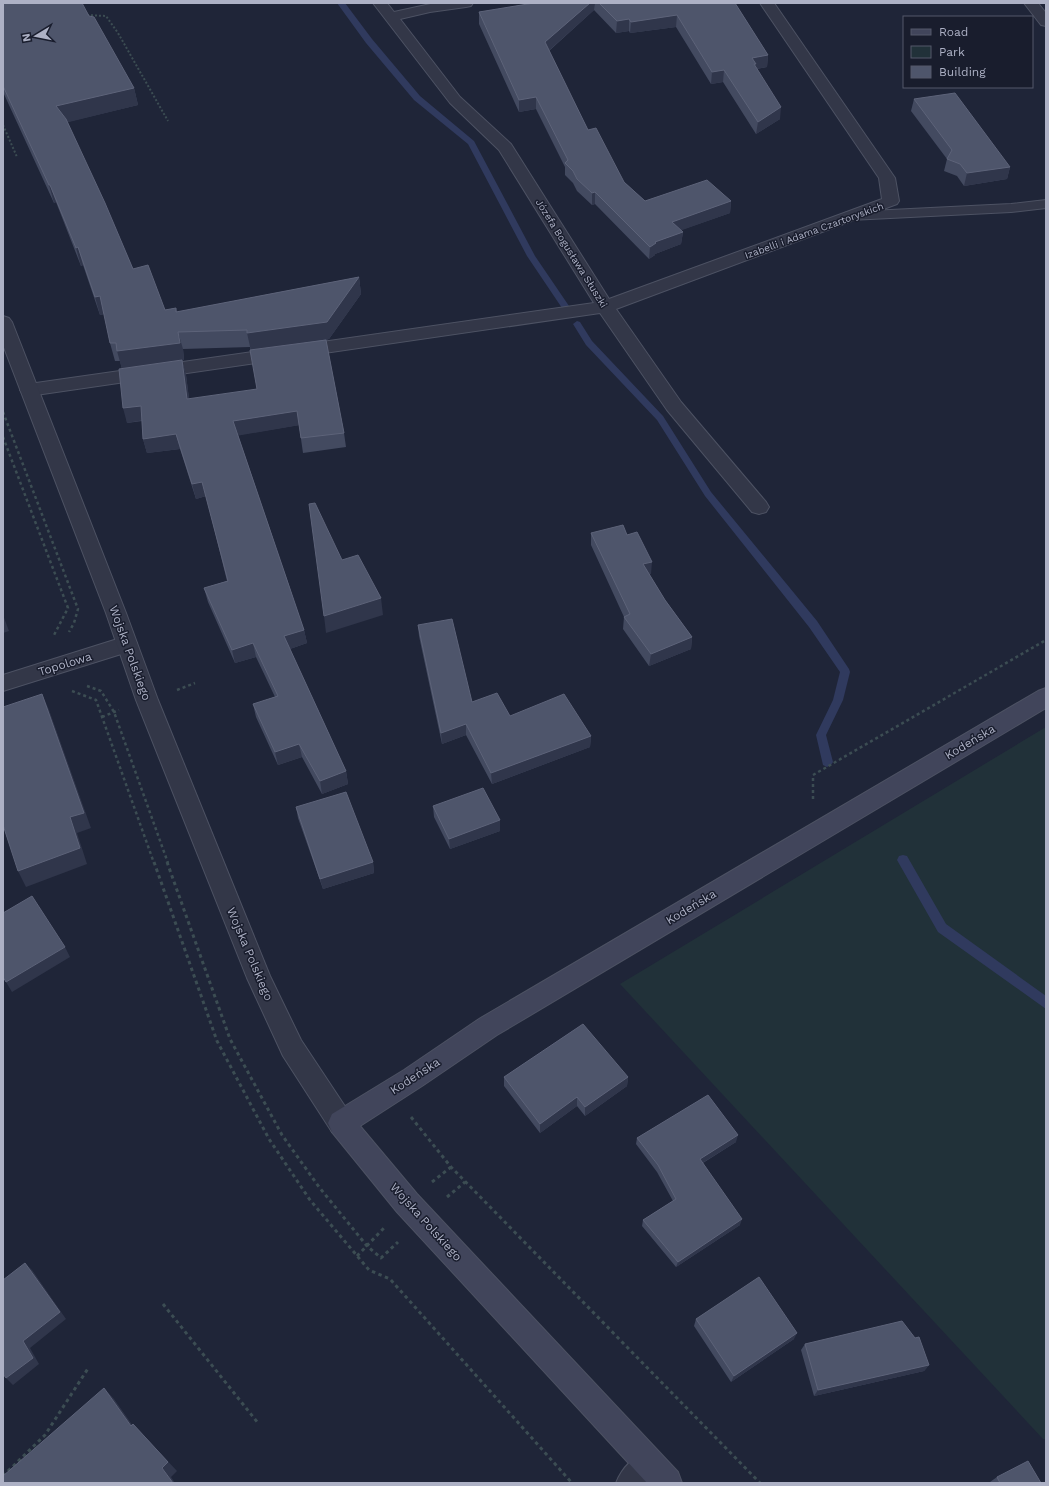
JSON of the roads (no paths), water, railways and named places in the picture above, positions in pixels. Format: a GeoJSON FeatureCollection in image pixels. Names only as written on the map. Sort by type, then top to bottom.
{"type":"FeatureCollection","features":[{"type":"Feature","properties":{"kind":"main road","name":"Kodeńska"},"geometry":{"type":"LineString","coordinates":[[341,1123],[391,1092],[488,1027],[1046,697]]}},
{"type":"Feature","properties":{"kind":"main road","name":"Wojska Polskiego"},"geometry":{"type":"LineString","coordinates":[[341,1123],[407,1203],[649,1477]]}},
{"type":"Feature","properties":{"kind":"street","name":"Józefa Bogusława Słuszki"},"geometry":{"type":"LineString","coordinates":[[380,3],[455,100],[505,147],[605,307],[674,406],[759,507]]}},
{"type":"Feature","properties":{"kind":"street"},"geometry":{"type":"LineString","coordinates":[[392,17],[430,8],[466,3]]}},
{"type":"Feature","properties":{"kind":"street","name":"Izabelli i Adama Czartoryskich"},"geometry":{"type":"LineString","coordinates":[[29,390],[605,307],[891,201],[886,178],[767,3]]}},
{"type":"Feature","properties":{"kind":"street"},"geometry":{"type":"LineString","coordinates":[[1032,3],[1046,22]]}},
{"type":"Feature","properties":{"kind":"street","name":"Wojska Polskiego"},"geometry":{"type":"LineString","coordinates":[[3,322],[127,644],[147,700],[259,978],[292,1048],[341,1123]]}},
{"type":"Feature","properties":{"kind":"street","name":"Topolowa"},"geometry":{"type":"LineString","coordinates":[[3,683],[127,644]]}},
{"type":"Feature","properties":{"kind":"lane"},"geometry":{"type":"LineString","coordinates":[[850,216],[1011,208],[1046,204]]}},
{"type":"Feature","properties":{"kind":"waterway"},"geometry":{"type":"LineString","coordinates":[[341,3],[369,41],[417,98],[471,143],[531,256],[565,306]]}},
{"type":"Feature","properties":{"kind":"waterway"},"geometry":{"type":"LineString","coordinates":[[577,324],[589,343],[660,418],[708,494],[813,624],[845,672],[838,700],[821,735],[827,762]]}},
{"type":"Feature","properties":{"kind":"waterway"},"geometry":{"type":"LineString","coordinates":[[903,860],[942,928],[1046,1003]]}}]}
